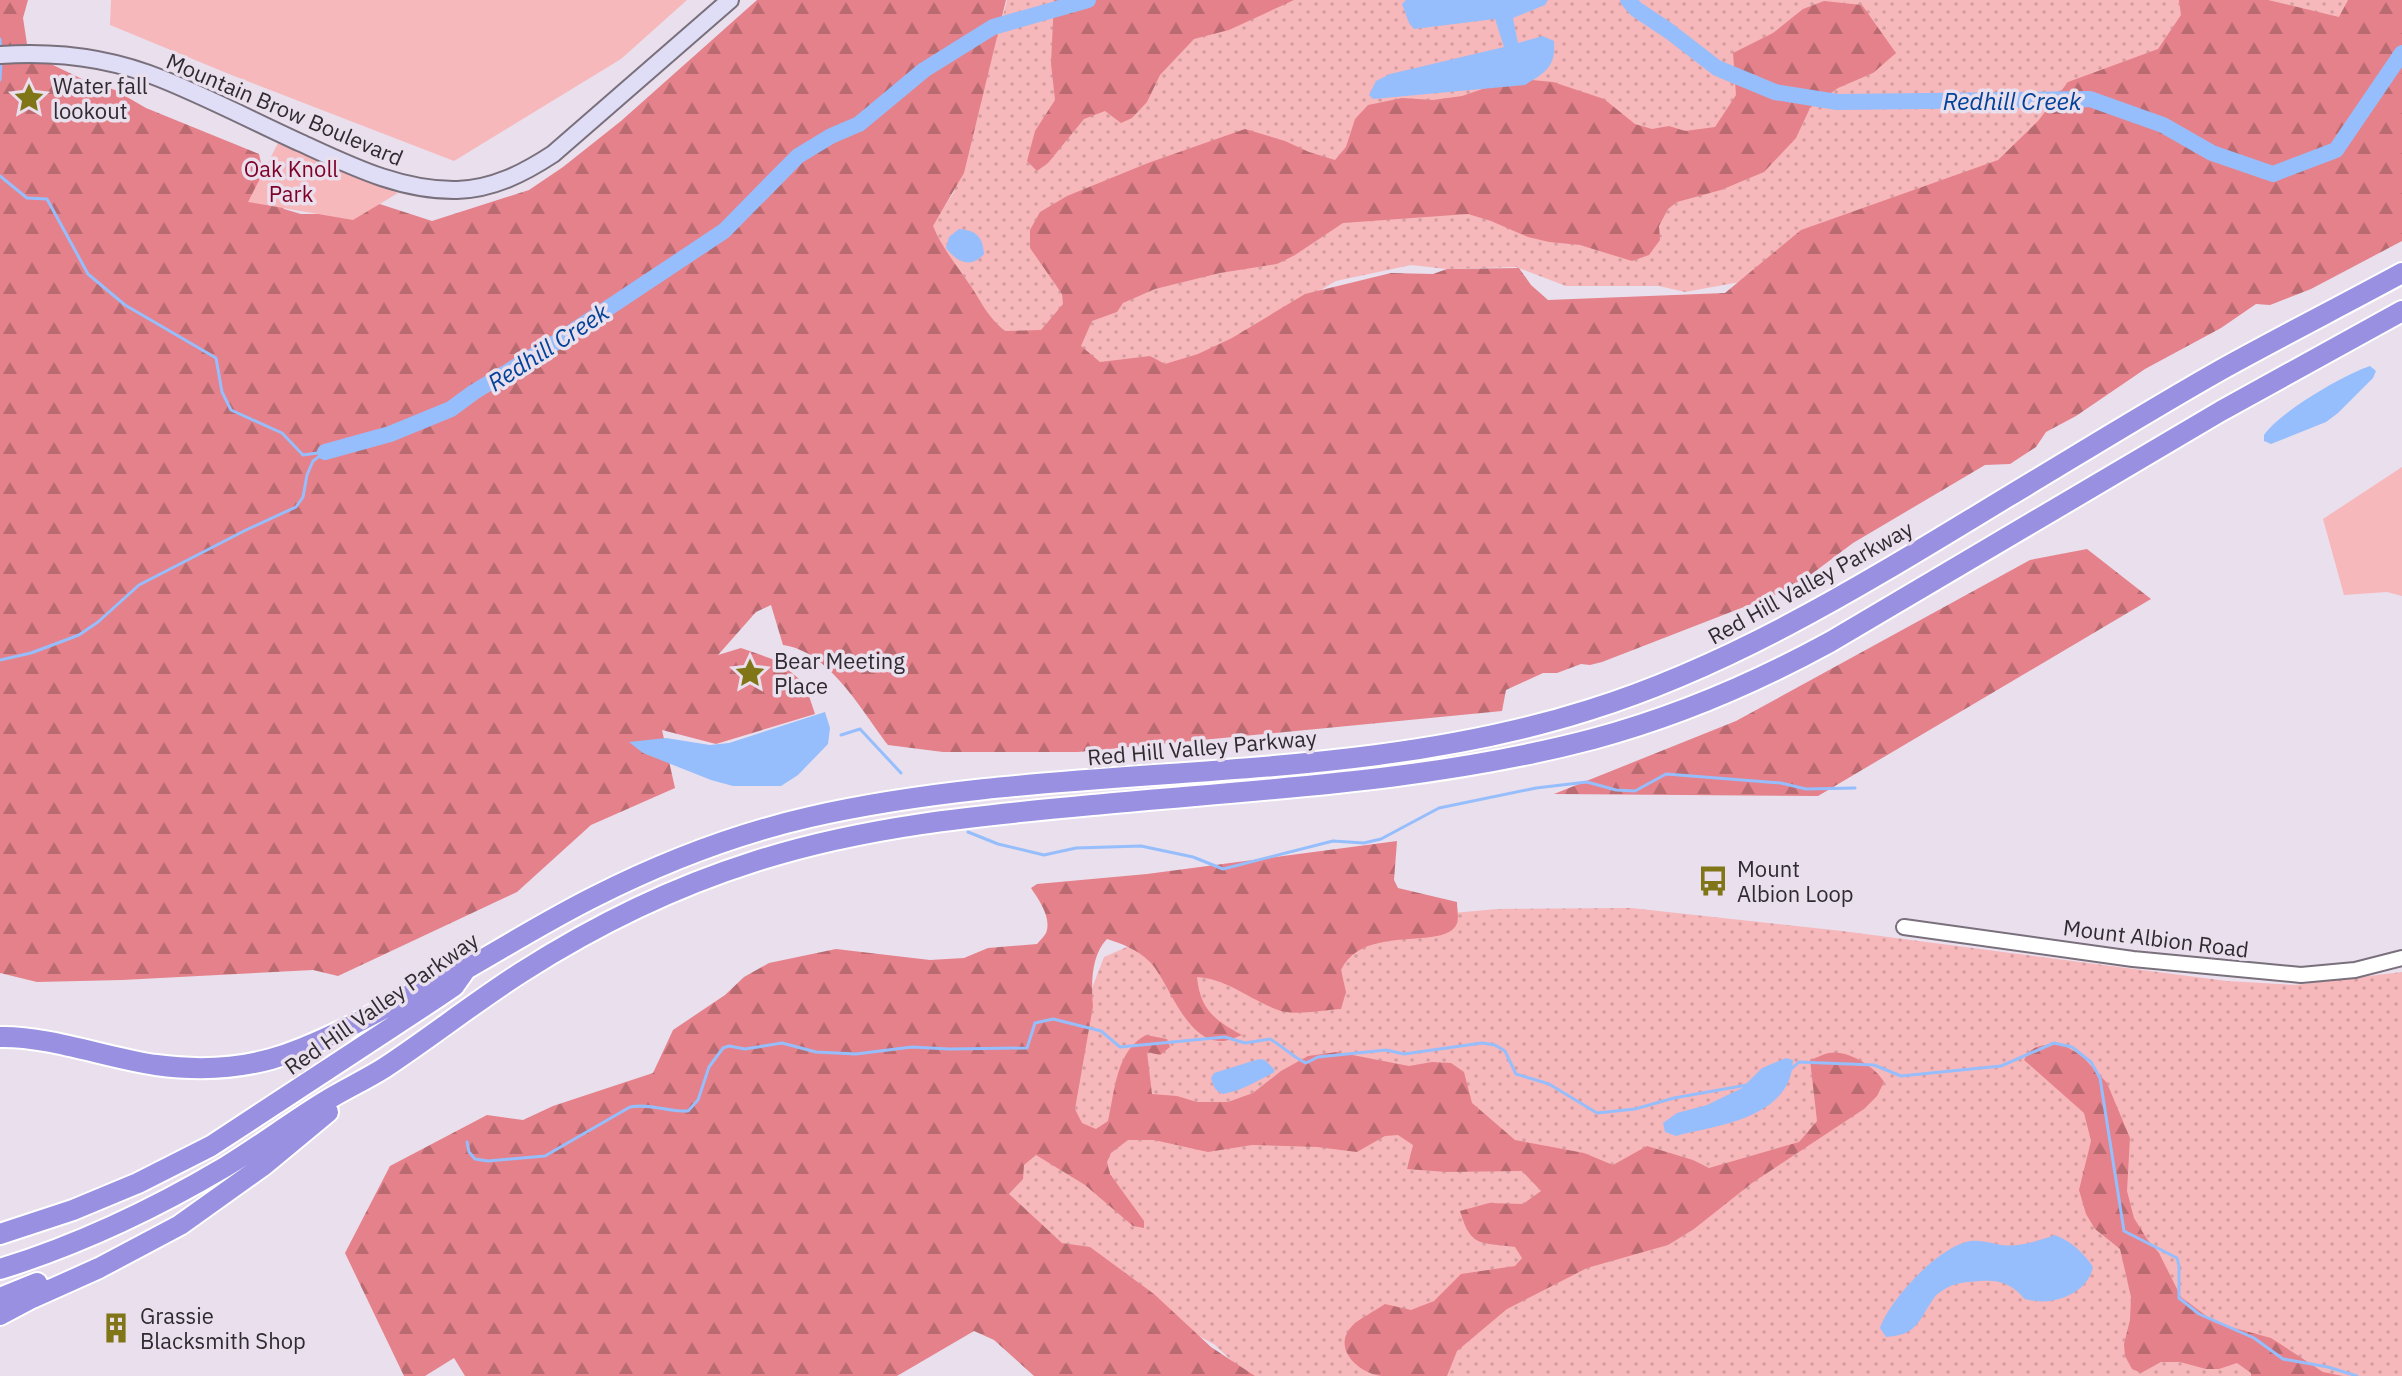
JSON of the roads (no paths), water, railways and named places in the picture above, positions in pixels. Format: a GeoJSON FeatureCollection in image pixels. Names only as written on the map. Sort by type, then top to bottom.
{"type":"FeatureCollection","features":[{"type":"Feature","properties":{"kind":"highway","name":"Red Hill Valley Parkway"},"geometry":{"type":"LineString","coordinates":[[0,1234],[73,1210],[138,1183],[211,1146],[426,1006],[454,986],[466,969],[609,890],[760,830],[908,798],[1302,763],[1422,749],[1501,735],[1588,711],[1657,687],[1805,616],[2224,368],[2402,273]]}},
{"type":"Feature","properties":{"kind":"highway"},"geometry":{"type":"LineString","coordinates":[[0,1315],[180,1225],[264,1165],[381,1069],[522,972],[591,931],[707,877],[805,846],[876,830],[1025,811],[1345,782],[1478,764],[1592,739],[1655,720],[1788,665],[2221,411],[2402,311]]}},
{"type":"Feature","properties":{"kind":"highway"},"geometry":{"type":"LineString","coordinates":[[0,1037],[50,1043],[157,1065],[199,1068],[240,1065],[298,1050],[447,975],[466,969]]}},
{"type":"Feature","properties":{"kind":"highway"},"geometry":{"type":"LineString","coordinates":[[0,1269],[90,1237],[155,1204],[224,1167],[326,1100],[381,1069]]}},
{"type":"Feature","properties":{"kind":"highway"},"geometry":{"type":"LineString","coordinates":[[0,1298],[149,1241]]}},
{"type":"Feature","properties":{"kind":"main road","name":"Mountain Brow Boulevard"},"geometry":{"type":"LineString","coordinates":[[0,55],[38,53],[100,59],[161,79],[355,168],[408,186],[461,190],[509,179],[553,154],[730,0]]}},
{"type":"Feature","properties":{"kind":"street","name":"Mount Albion Road"},"geometry":{"type":"LineString","coordinates":[[1904,927],[2133,959],[2301,975],[2355,970],[2402,958]]}},
{"type":"Feature","properties":{"kind":"water"},"geometry":{"type":"Polygon","coordinates":[[[1406,0],[1548,0],[1545,5],[1513,18],[1518,43],[1543,36],[1554,41],[1551,63],[1525,85],[1373,99],[1369,95],[1376,81],[1390,74],[1504,47],[1495,19],[1414,29],[1402,4],[1406,0]]]}},
{"type":"Feature","properties":{"kind":"water"},"geometry":{"type":"Polygon","coordinates":[[[959,229],[970,231],[980,239],[984,254],[979,259],[964,262],[946,248],[949,237],[959,229]]]}},
{"type":"Feature","properties":{"kind":"water"},"geometry":{"type":"Polygon","coordinates":[[[2370,366],[2376,371],[2373,378],[2326,422],[2271,444],[2264,441],[2264,435],[2272,426],[2297,405],[2370,366]]]}},
{"type":"Feature","properties":{"kind":"water"},"geometry":{"type":"Polygon","coordinates":[[[825,712],[830,728],[828,744],[798,775],[781,786],[733,786],[711,780],[643,753],[629,742],[666,738],[710,745],[729,743],[825,712]]]}},
{"type":"Feature","properties":{"kind":"water"},"geometry":{"type":"Polygon","coordinates":[[[1786,1058],[1793,1060],[1789,1079],[1780,1095],[1767,1107],[1713,1128],[1676,1136],[1665,1132],[1663,1123],[1677,1113],[1707,1105],[1742,1088],[1762,1068],[1786,1058]]]}},
{"type":"Feature","properties":{"kind":"water"},"geometry":{"type":"Polygon","coordinates":[[[1259,1059],[1265,1060],[1275,1070],[1273,1073],[1223,1094],[1215,1088],[1211,1078],[1214,1073],[1259,1059]]]}},
{"type":"Feature","properties":{"kind":"water"},"geometry":{"type":"Polygon","coordinates":[[[2055,1235],[2077,1248],[2093,1267],[2084,1284],[2068,1296],[2039,1301],[2025,1299],[2001,1282],[1964,1283],[1937,1294],[1916,1325],[1907,1332],[1886,1337],[1880,1328],[1905,1289],[1945,1252],[1971,1241],[2015,1245],[2055,1235]]]}},
{"type":"Feature","properties":{"kind":"waterway","name":"Redhill Creek"},"geometry":{"type":"LineString","coordinates":[[325,452],[390,434],[451,409],[724,231],[798,156],[859,124],[924,70],[993,27],[1088,0]]}},
{"type":"Feature","properties":{"kind":"waterway","name":"Redhill Creek"},"geometry":{"type":"LineString","coordinates":[[1628,0],[1717,68],[1775,92],[1837,102],[2090,99],[2163,125],[2212,153],[2273,174],[2336,150],[2402,53]]}},
{"type":"Feature","properties":{"kind":"waterway"},"geometry":{"type":"LineString","coordinates":[[0,39],[1,51]]}},
{"type":"Feature","properties":{"kind":"waterway"},"geometry":{"type":"LineString","coordinates":[[0,80],[1,63]]}},
{"type":"Feature","properties":{"kind":"waterway"},"geometry":{"type":"LineString","coordinates":[[0,176],[27,198],[47,199],[88,274],[125,305],[216,358],[222,392],[231,410],[282,433],[303,455],[325,452]]}},
{"type":"Feature","properties":{"kind":"waterway","name":"Redhill Creek"},"geometry":{"type":"LineString","coordinates":[[0,660],[31,653],[79,635],[139,585],[296,507],[303,497],[313,461],[324,453]]}},
{"type":"Feature","properties":{"kind":"waterway"},"geometry":{"type":"LineString","coordinates":[[841,735],[860,729],[901,773]]}},
{"type":"Feature","properties":{"kind":"waterway"},"geometry":{"type":"LineString","coordinates":[[968,832],[998,844],[1044,855],[1076,848],[1141,846],[1193,857],[1223,869],[1333,841],[1364,843],[1381,839],[1439,808],[1536,788],[1587,782],[1616,790],[1635,791],[1666,774],[1781,783],[1806,789],[1855,788]]}},
{"type":"Feature","properties":{"kind":"waterway"},"geometry":{"type":"LineString","coordinates":[[467,1142],[469,1152],[475,1159],[488,1161],[545,1156],[630,1107],[688,1111],[698,1100],[709,1067],[723,1048],[729,1046],[745,1049],[782,1043],[816,1052],[856,1054],[912,1047],[1027,1048],[1035,1023],[1053,1019],[1101,1031],[1120,1047],[1225,1037],[1245,1043],[1270,1039],[1306,1063],[1318,1057],[1386,1050],[1404,1054],[1482,1043],[1495,1045],[1505,1051],[1516,1074],[1549,1084],[1597,1113],[1635,1109],[1674,1098],[1747,1085]]}},
{"type":"Feature","properties":{"kind":"waterway"},"geometry":{"type":"LineString","coordinates":[[1790,1070],[1799,1062],[1874,1065],[1901,1076],[2001,1066],[2054,1043],[2072,1047],[2091,1062],[2100,1078],[2124,1231],[2177,1258],[2179,1298],[2199,1314],[2254,1338],[2283,1359],[2357,1376]]}},
{"type":"Feature","properties":{"kind":"place","name":"Water fall lookout"},"geometry":{"type":"Point","coordinates":[29,98]}},
{"type":"Feature","properties":{"kind":"place","name":"Bear Meeting Place"},"geometry":{"type":"Point","coordinates":[750,673]}},
{"type":"Feature","properties":{"kind":"place","name":"Mount Albion Loop"},"geometry":{"type":"Point","coordinates":[1713,881]}},
{"type":"Feature","properties":{"kind":"place","name":"Grassie Blacksmith Shop"},"geometry":{"type":"Point","coordinates":[116,1328]}},
{"type":"Feature","properties":{"kind":"park label","name":"Oak Knoll Park"},"geometry":{"type":"Point","coordinates":[291,180]}}]}
